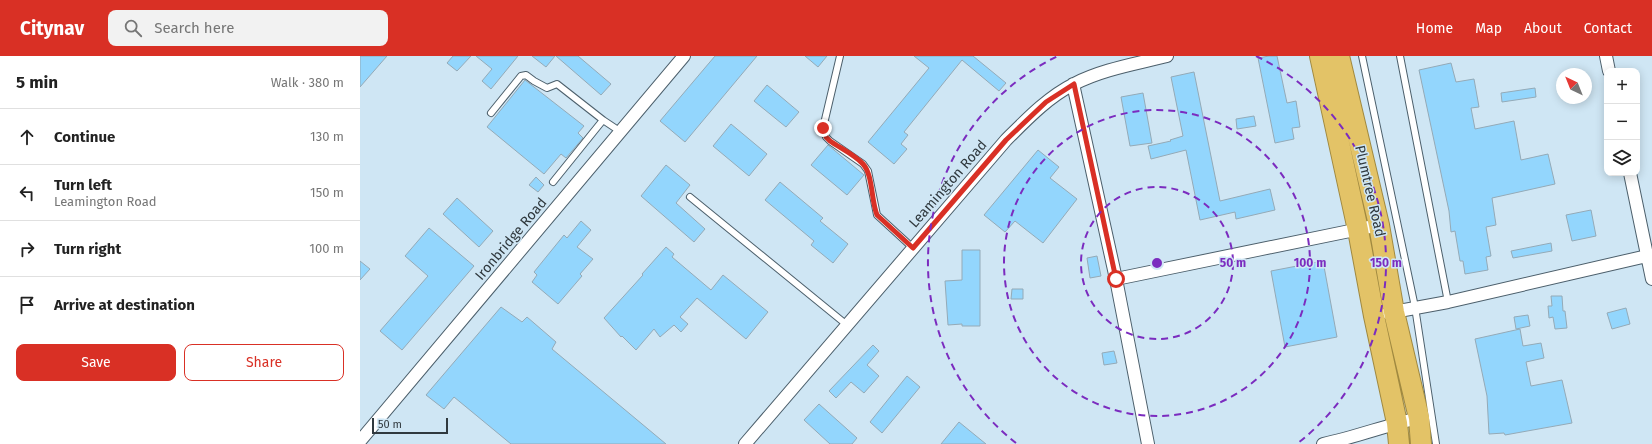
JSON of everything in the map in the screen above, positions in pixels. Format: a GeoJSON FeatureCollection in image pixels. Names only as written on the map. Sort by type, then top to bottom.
{"type":"FeatureCollection","features":[{"type":"Feature","properties":{"kind":"highway","name":"Plumtree Road"},"geometry":{"type":"LineString","coordinates":[[1320,56],[1358,230],[1374,316],[1397,423],[1399,444]]}},
{"type":"Feature","properties":{"kind":"highway","name":"Plumtree Road"},"geometry":{"type":"LineString","coordinates":[[1340,56],[1379,225],[1394,312],[1419,418],[1421,444]]}},
{"type":"Feature","properties":{"kind":"street","name":"Ironbridge Road"},"geometry":{"type":"LineString","coordinates":[[360,441],[684,56]]}},
{"type":"Feature","properties":{"kind":"street","name":"Leamington Road"},"geometry":{"type":"LineString","coordinates":[[745,444],[1006,140],[1046,102],[1074,84],[1104,72],[1167,56]]}},
{"type":"Feature","properties":{"kind":"street"},"geometry":{"type":"LineString","coordinates":[[1606,56],[1608,68]]}},
{"type":"Feature","properties":{"kind":"street"},"geometry":{"type":"LineString","coordinates":[[1074,84],[1116,279],[1148,444]]}},
{"type":"Feature","properties":{"kind":"street"},"geometry":{"type":"LineString","coordinates":[[1631,176],[1652,279]]}},
{"type":"Feature","properties":{"kind":"street"},"geometry":{"type":"LineString","coordinates":[[1116,279],[1379,225]]}},
{"type":"Feature","properties":{"kind":"street"},"geometry":{"type":"LineString","coordinates":[[1374,316],[1415,307],[1448,302],[1647,256]]}},
{"type":"Feature","properties":{"kind":"street"},"geometry":{"type":"LineString","coordinates":[[1323,444],[1350,439],[1397,423],[1419,418]]}},
{"type":"Feature","properties":{"kind":"lane"},"geometry":{"type":"LineString","coordinates":[[840,56],[823,128],[826,137],[863,164],[868,171],[874,208],[877,215],[913,248]]}},
{"type":"Feature","properties":{"kind":"lane"},"geometry":{"type":"LineString","coordinates":[[1362,56],[1415,307],[1436,444]]}},
{"type":"Feature","properties":{"kind":"lane"},"geometry":{"type":"LineString","coordinates":[[1400,56],[1448,302]]}},
{"type":"Feature","properties":{"kind":"lane"},"geometry":{"type":"LineString","coordinates":[[491,113],[521,76],[526,75],[548,88],[557,84],[620,132]]}},
{"type":"Feature","properties":{"kind":"lane"},"geometry":{"type":"LineString","coordinates":[[553,182],[603,120]]}},
{"type":"Feature","properties":{"kind":"lane"},"geometry":{"type":"LineString","coordinates":[[690,197],[847,325]]}},
{"type":"Feature","properties":{"kind":"building"},"geometry":{"type":"Polygon","coordinates":[[[360,56],[387,56],[360,87],[360,56]]]}},
{"type":"Feature","properties":{"kind":"building"},"geometry":{"type":"Polygon","coordinates":[[[453,56],[471,56],[457,71],[447,63],[453,56]]]}},
{"type":"Feature","properties":{"kind":"building"},"geometry":{"type":"Polygon","coordinates":[[[476,56],[518,56],[491,89],[482,81],[492,69],[476,56]]]}},
{"type":"Feature","properties":{"kind":"building"},"geometry":{"type":"Polygon","coordinates":[[[532,56],[555,56],[546,67],[532,56]]]}},
{"type":"Feature","properties":{"kind":"building"},"geometry":{"type":"Polygon","coordinates":[[[556,56],[578,56],[611,84],[601,95],[556,56]]]}},
{"type":"Feature","properties":{"kind":"building"},"geometry":{"type":"Polygon","coordinates":[[[715,56],[757,56],[685,142],[660,121],[715,56]]]}},
{"type":"Feature","properties":{"kind":"building"},"geometry":{"type":"Polygon","coordinates":[[[805,56],[827,56],[818,67],[805,56]]]}},
{"type":"Feature","properties":{"kind":"building"},"geometry":{"type":"Polygon","coordinates":[[[914,56],[973,56],[1006,83],[999,91],[962,60],[904,132],[908,135],[901,144],[907,149],[894,164],[868,142],[929,68],[914,56]]]}},
{"type":"Feature","properties":{"kind":"building"},"geometry":{"type":"Polygon","coordinates":[[[1277,56],[1287,103],[1296,101],[1300,127],[1292,128],[1294,139],[1275,143],[1258,58],[1277,56]]]}},
{"type":"Feature","properties":{"kind":"building"},"geometry":{"type":"Polygon","coordinates":[[[1451,63],[1456,82],[1474,79],[1479,107],[1471,108],[1475,129],[1514,121],[1521,160],[1548,154],[1555,184],[1492,198],[1496,225],[1486,227],[1491,256],[1486,257],[1488,270],[1465,274],[1463,261],[1460,261],[1455,231],[1451,232],[1449,211],[1419,70],[1451,63]]]}},
{"type":"Feature","properties":{"kind":"building"},"geometry":{"type":"Polygon","coordinates":[[[1194,72],[1220,201],[1270,189],[1275,210],[1236,219],[1235,212],[1200,220],[1186,150],[1151,159],[1148,146],[1171,141],[1170,140],[1183,136],[1171,77],[1194,72]]]}},
{"type":"Feature","properties":{"kind":"building"},"geometry":{"type":"Polygon","coordinates":[[[525,80],[584,126],[578,133],[583,138],[566,158],[561,154],[544,174],[487,127],[525,80]]]}},
{"type":"Feature","properties":{"kind":"building"},"geometry":{"type":"Polygon","coordinates":[[[767,85],[799,112],[786,127],[754,101],[767,85]]]}},
{"type":"Feature","properties":{"kind":"building"},"geometry":{"type":"Polygon","coordinates":[[[1535,88],[1536,97],[1502,102],[1501,93],[1535,88]]]}},
{"type":"Feature","properties":{"kind":"building"},"geometry":{"type":"Polygon","coordinates":[[[1143,93],[1152,143],[1130,146],[1121,97],[1143,93]]]}},
{"type":"Feature","properties":{"kind":"building"},"geometry":{"type":"Polygon","coordinates":[[[1254,116],[1256,126],[1237,129],[1236,119],[1254,116]]]}},
{"type":"Feature","properties":{"kind":"building"},"geometry":{"type":"Polygon","coordinates":[[[731,124],[767,154],[749,176],[713,146],[731,124]]]}},
{"type":"Feature","properties":{"kind":"building"},"geometry":{"type":"Polygon","coordinates":[[[828,145],[864,175],[847,195],[811,165],[828,145]]]}},
{"type":"Feature","properties":{"kind":"building"},"geometry":{"type":"Polygon","coordinates":[[[1038,150],[1059,167],[1050,178],[1077,199],[1043,243],[1015,221],[1005,232],[984,215],[1038,150]]]}},
{"type":"Feature","properties":{"kind":"building"},"geometry":{"type":"Polygon","coordinates":[[[666,165],[690,185],[676,203],[705,229],[694,242],[641,196],[666,165]]]}},
{"type":"Feature","properties":{"kind":"building"},"geometry":{"type":"Polygon","coordinates":[[[536,177],[544,185],[538,192],[529,185],[536,177]]]}},
{"type":"Feature","properties":{"kind":"building"},"geometry":{"type":"Polygon","coordinates":[[[780,182],[823,218],[820,221],[848,244],[833,263],[811,245],[814,241],[765,200],[780,182]]]}},
{"type":"Feature","properties":{"kind":"building"},"geometry":{"type":"Polygon","coordinates":[[[457,198],[493,231],[479,247],[443,214],[457,198]]]}},
{"type":"Feature","properties":{"kind":"building"},"geometry":{"type":"Polygon","coordinates":[[[1591,210],[1596,236],[1572,241],[1566,215],[1591,210]]]}},
{"type":"Feature","properties":{"kind":"building"},"geometry":{"type":"Polygon","coordinates":[[[581,221],[591,230],[577,247],[593,259],[580,274],[582,276],[558,304],[532,282],[537,275],[534,272],[564,235],[567,238],[581,221]]]}},
{"type":"Feature","properties":{"kind":"building"},"geometry":{"type":"Polygon","coordinates":[[[429,228],[474,266],[402,350],[380,331],[428,276],[405,256],[429,228]]]}},
{"type":"Feature","properties":{"kind":"building"},"geometry":{"type":"Polygon","coordinates":[[[1551,243],[1552,251],[1513,258],[1511,251],[1551,243]]]}},
{"type":"Feature","properties":{"kind":"building"},"geometry":{"type":"Polygon","coordinates":[[[666,247],[674,254],[672,257],[711,290],[723,275],[768,312],[746,339],[697,298],[680,317],[688,324],[681,332],[674,325],[660,337],[654,329],[636,350],[622,336],[621,337],[604,318],[666,247]]]}},
{"type":"Feature","properties":{"kind":"building"},"geometry":{"type":"Polygon","coordinates":[[[962,250],[980,250],[980,326],[962,326],[962,324],[948,325],[945,281],[962,280],[962,250]]]}},
{"type":"Feature","properties":{"kind":"building"},"geometry":{"type":"Polygon","coordinates":[[[1097,256],[1101,276],[1090,278],[1087,258],[1097,256]]]}},
{"type":"Feature","properties":{"kind":"building"},"geometry":{"type":"Polygon","coordinates":[[[360,261],[370,269],[360,280],[360,261]]]}},
{"type":"Feature","properties":{"kind":"building"},"geometry":{"type":"Polygon","coordinates":[[[1323,261],[1337,337],[1285,347],[1271,271],[1323,261]]]}},
{"type":"Feature","properties":{"kind":"building"},"geometry":{"type":"Polygon","coordinates":[[[1012,289],[1023,289],[1023,299],[1011,299],[1012,289]]]}},
{"type":"Feature","properties":{"kind":"building"},"geometry":{"type":"Polygon","coordinates":[[[1551,296],[1562,296],[1563,311],[1565,311],[1567,328],[1555,329],[1553,317],[1549,318],[1548,306],[1552,306],[1551,296]]]}},
{"type":"Feature","properties":{"kind":"building"},"geometry":{"type":"Polygon","coordinates":[[[501,307],[522,322],[527,317],[556,342],[552,349],[666,444],[511,444],[454,397],[444,409],[426,395],[501,307]]]}},
{"type":"Feature","properties":{"kind":"building"},"geometry":{"type":"Polygon","coordinates":[[[1626,308],[1630,324],[1612,329],[1607,313],[1626,308]]]}},
{"type":"Feature","properties":{"kind":"building"},"geometry":{"type":"Polygon","coordinates":[[[1528,315],[1530,326],[1516,329],[1514,317],[1528,315]]]}},
{"type":"Feature","properties":{"kind":"building"},"geometry":{"type":"Polygon","coordinates":[[[1520,329],[1523,346],[1541,343],[1544,358],[1526,362],[1531,386],[1562,380],[1572,423],[1505,435],[1504,433],[1489,434],[1487,396],[1475,339],[1520,329]]]}},
{"type":"Feature","properties":{"kind":"building"},"geometry":{"type":"Polygon","coordinates":[[[873,345],[879,351],[867,365],[879,376],[864,393],[851,382],[836,398],[829,391],[873,345]]]}},
{"type":"Feature","properties":{"kind":"building"},"geometry":{"type":"Polygon","coordinates":[[[1114,351],[1117,363],[1104,365],[1102,353],[1114,351]]]}},
{"type":"Feature","properties":{"kind":"building"},"geometry":{"type":"Polygon","coordinates":[[[907,376],[920,387],[882,433],[870,422],[907,376]]]}},
{"type":"Feature","properties":{"kind":"building"},"geometry":{"type":"Polygon","coordinates":[[[819,404],[857,438],[852,444],[830,444],[804,420],[819,404]]]}},
{"type":"Feature","properties":{"kind":"building"},"geometry":{"type":"Polygon","coordinates":[[[959,422],[986,444],[941,444],[959,422]]]}},
{"type":"Feature","properties":{"kind":"route"},"geometry":{"type":"LineString","coordinates":[[823,128],[826,137],[830,141],[863,164],[868,171],[874,208],[877,215],[913,248],[1006,140],[1046,102],[1074,84],[1116,279]]}}]}
